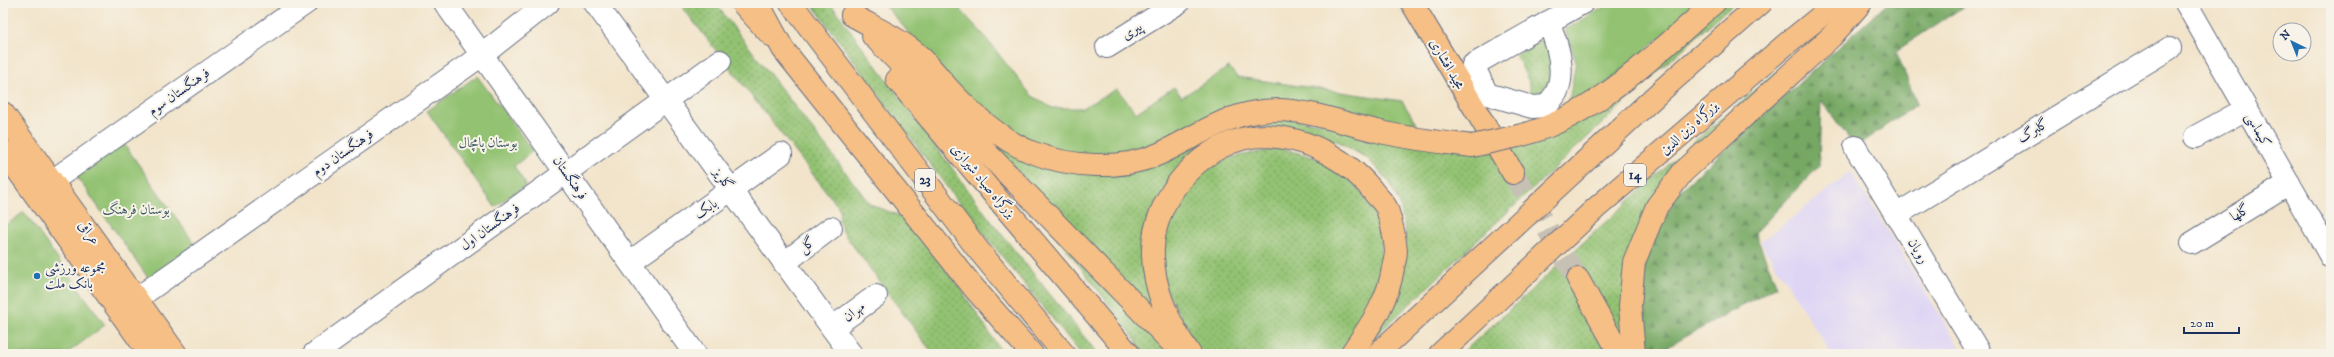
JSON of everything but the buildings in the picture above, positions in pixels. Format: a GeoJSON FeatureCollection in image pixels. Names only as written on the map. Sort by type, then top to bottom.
{"type":"FeatureCollection","features":[{"type":"Feature","properties":{"kind":"main road"},"geometry":{"type":"LineString","coordinates":[[742,3],[783,49],[974,288],[1032,354]]}},
{"type":"Feature","properties":{"kind":"main road"},"geometry":{"type":"LineString","coordinates":[[758,3],[783,49]]}},
{"type":"Feature","properties":{"kind":"main road","name":"23"},"geometry":{"type":"LineString","coordinates":[[791,3],[971,241],[1064,354]]}},
{"type":"Feature","properties":{"kind":"main road","name":"مجید افشاری"},"geometry":{"type":"LineString","coordinates":[[1412,3],[1513,173]]}},
{"type":"Feature","properties":{"kind":"main road"},"geometry":{"type":"LineString","coordinates":[[848,9],[917,54],[955,95],[1003,136],[1030,152],[1051,159],[1071,163],[1115,165],[1136,161],[1158,154],[1226,119],[1253,112],[1279,110],[1298,112],[1380,132],[1472,146],[1538,132],[1580,111],[1640,67],[1714,3]]}},
{"type":"Feature","properties":{"kind":"main road"},"geometry":{"type":"LineString","coordinates":[[1377,354],[1664,89],[1761,3]]}},
{"type":"Feature","properties":{"kind":"main road","name":"بزرگراه زین الدین"},"geometry":{"type":"LineString","coordinates":[[1440,354],[1595,209],[1785,45],[1837,3]]}},
{"type":"Feature","properties":{"kind":"main road"},"geometry":{"type":"LineString","coordinates":[[1634,354],[1630,306],[1634,262],[1657,206],[1670,188],[1699,156],[1831,37],[1861,3]]}},
{"type":"Feature","properties":{"kind":"main road"},"geometry":{"type":"LineString","coordinates":[[848,9],[1183,354]]}},
{"type":"Feature","properties":{"kind":"main road","name":"بزرگراه صیاد شیرازی"},"geometry":{"type":"LineString","coordinates":[[848,9],[891,73],[1129,354]]}},
{"type":"Feature","properties":{"kind":"main road","name":"عراقی"},"geometry":{"type":"LineString","coordinates":[[3,113],[176,354]]}},
{"type":"Feature","properties":{"kind":"main road"},"geometry":{"type":"LineString","coordinates":[[1190,354],[1164,309],[1160,296],[1153,257],[1153,238],[1158,221],[1169,197],[1183,177],[1202,159],[1239,140],[1265,136],[1296,140],[1325,151],[1354,171],[1370,186],[1387,208],[1396,251],[1391,284],[1380,312],[1351,354]]}},
{"type":"Feature","properties":{"kind":"main road","name":"عراقی"},"geometry":{"type":"LineString","coordinates":[[3,150],[150,354]]}},
{"type":"Feature","properties":{"kind":"main road"},"geometry":{"type":"LineString","coordinates":[[1578,279],[1620,354]]}},
{"type":"Feature","properties":{"kind":"main road"},"geometry":{"type":"LineString","coordinates":[[974,288],[1014,354]]}},
{"type":"Feature","properties":{"kind":"street","name":"فرهنگستان سوم"},"geometry":{"type":"LineString","coordinates":[[52,181],[306,3]]}},
{"type":"Feature","properties":{"kind":"street","name":"فرهنگستان"},"geometry":{"type":"LineString","coordinates":[[445,3],[695,354]]}},
{"type":"Feature","properties":{"kind":"street","name":"فرهنگستان دوم"},"geometry":{"type":"LineString","coordinates":[[136,299],[482,55],[548,3]]}},
{"type":"Feature","properties":{"kind":"street","name":"گلریز"},"geometry":{"type":"LineString","coordinates":[[595,3],[851,354]]}},
{"type":"Feature","properties":{"kind":"street","name":"پیری"},"geometry":{"type":"LineString","coordinates":[[1107,47],[1178,3]]}},
{"type":"Feature","properties":{"kind":"street"},"geometry":{"type":"LineString","coordinates":[[1548,22],[1557,40],[1561,71],[1557,91],[1547,106],[1532,107],[1487,94],[1473,65],[1548,22],[1582,3]]}},
{"type":"Feature","properties":{"kind":"street","name":"کیماسی"},"geometry":{"type":"LineString","coordinates":[[2186,3],[2289,183],[2325,232],[2331,257]]}},
{"type":"Feature","properties":{"kind":"street","name":"گلبرگ"},"geometry":{"type":"LineString","coordinates":[[1896,215],[2170,48]]}},
{"type":"Feature","properties":{"kind":"street","name":"فرهنگستان اول"},"geometry":{"type":"LineString","coordinates":[[314,354],[720,61]]}},
{"type":"Feature","properties":{"kind":"street"},"geometry":{"type":"LineString","coordinates":[[2195,137],[2246,109]]}},
{"type":"Feature","properties":{"kind":"street","name":"رویان"},"geometry":{"type":"LineString","coordinates":[[1855,147],[1980,354]]}},
{"type":"Feature","properties":{"kind":"street","name":"بابک"},"geometry":{"type":"LineString","coordinates":[[630,262],[732,191],[781,154]]}},
{"type":"Feature","properties":{"kind":"street","name":"گلها"},"geometry":{"type":"LineString","coordinates":[[2192,243],[2289,183]]}},
{"type":"Feature","properties":{"kind":"street","name":"گل"},"geometry":{"type":"LineString","coordinates":[[784,263],[831,228]]}},
{"type":"Feature","properties":{"kind":"street","name":"مهران"},"geometry":{"type":"LineString","coordinates":[[832,328],[876,296]]}},
{"type":"Feature","properties":{"kind":"shaded area"},"geometry":{"type":"Polygon","coordinates":[[[1851,172],[1964,354],[1831,354],[1761,242],[1851,172]]]}},
{"type":"Feature","properties":{"kind":"green space"},"geometry":{"type":"Polygon","coordinates":[[[679,3],[715,3],[870,204],[907,219],[959,286],[1003,354],[933,354],[843,232],[839,221],[840,209],[679,3]]]}},
{"type":"Feature","properties":{"kind":"green space"},"geometry":{"type":"Polygon","coordinates":[[[811,3],[830,3],[991,221],[1098,354],[1081,354],[955,198],[811,3]]]}},
{"type":"Feature","properties":{"kind":"green space"},"geometry":{"type":"Polygon","coordinates":[[[883,3],[954,3],[981,32],[1031,95],[1052,108],[1082,108],[1117,89],[1136,113],[1174,87],[1182,97],[1229,67],[1237,77],[1402,101],[1423,134],[1342,115],[1203,123],[1128,155],[1073,156],[1005,132],[940,69],[883,3]]]}},
{"type":"Feature","properties":{"kind":"green space"},"geometry":{"type":"Polygon","coordinates":[[[1611,3],[1702,3],[1590,96],[1569,102],[1576,61],[1565,30],[1611,3]]]}},
{"type":"Feature","properties":{"kind":"green space"},"geometry":{"type":"Polygon","coordinates":[[[1723,3],[1734,3],[1657,72],[1367,344],[1392,310],[1402,285],[1405,256],[1405,230],[1400,205],[1390,183],[1368,159],[1339,142],[1312,132],[1264,129],[1161,194],[1165,325],[1066,223],[940,87],[1195,142],[1272,117],[1511,145],[1723,3]]]}},
{"type":"Feature","properties":{"kind":"green space"},"geometry":{"type":"Polygon","coordinates":[[[1888,3],[1969,3],[1896,51],[1917,104],[1855,147],[1821,100],[1819,166],[1755,233],[1777,286],[1655,354],[1646,354],[1640,326],[1639,271],[1677,193],[1888,3]]]}},
{"type":"Feature","properties":{"kind":"green space"},"geometry":{"type":"Polygon","coordinates":[[[1826,30],[1666,183],[1626,354],[1461,354],[1688,147],[1826,30]]]}},
{"type":"Feature","properties":{"kind":"green space"},"geometry":{"type":"Polygon","coordinates":[[[1546,36],[1551,60],[1550,77],[1547,85],[1542,90],[1534,94],[1530,93],[1530,84],[1516,55],[1546,36]]]}},
{"type":"Feature","properties":{"kind":"green space","name":"بوستان پامچال"},"geometry":{"type":"Polygon","coordinates":[[[477,76],[533,151],[514,166],[526,185],[495,207],[427,111],[477,76]]]}},
{"type":"Feature","properties":{"kind":"green space","name":"بوستان فرهنگ"},"geometry":{"type":"Polygon","coordinates":[[[122,141],[196,246],[149,279],[75,174],[122,141]]]}},
{"type":"Feature","properties":{"kind":"green space"},"geometry":{"type":"Polygon","coordinates":[[[1281,148],[1316,158],[1344,174],[1361,192],[1373,210],[1382,237],[1380,280],[1356,334],[1336,354],[1200,354],[1164,285],[1162,238],[1178,201],[1197,177],[1209,167],[1228,158],[1281,148]]]}},
{"type":"Feature","properties":{"kind":"green space","name":"مجموعه ورزشی بانک ملت"},"geometry":{"type":"Polygon","coordinates":[[[24,212],[105,325],[66,354],[3,354],[3,227],[24,212]]]}},
{"type":"Feature","properties":{"kind":"green space"},"geometry":{"type":"Polygon","coordinates":[[[1052,230],[1169,354],[1145,354],[1138,345],[1137,341],[1052,230]]]}},
{"type":"Feature","properties":{"kind":"tunnel"},"geometry":{"type":"LineString","coordinates":[[1513,173],[1578,279]]}},
{"type":"Feature","properties":{"kind":"place","name":"مجموعه ورزشی بانک ملت"},"geometry":{"type":"Point","coordinates":[37,276]}}]}
